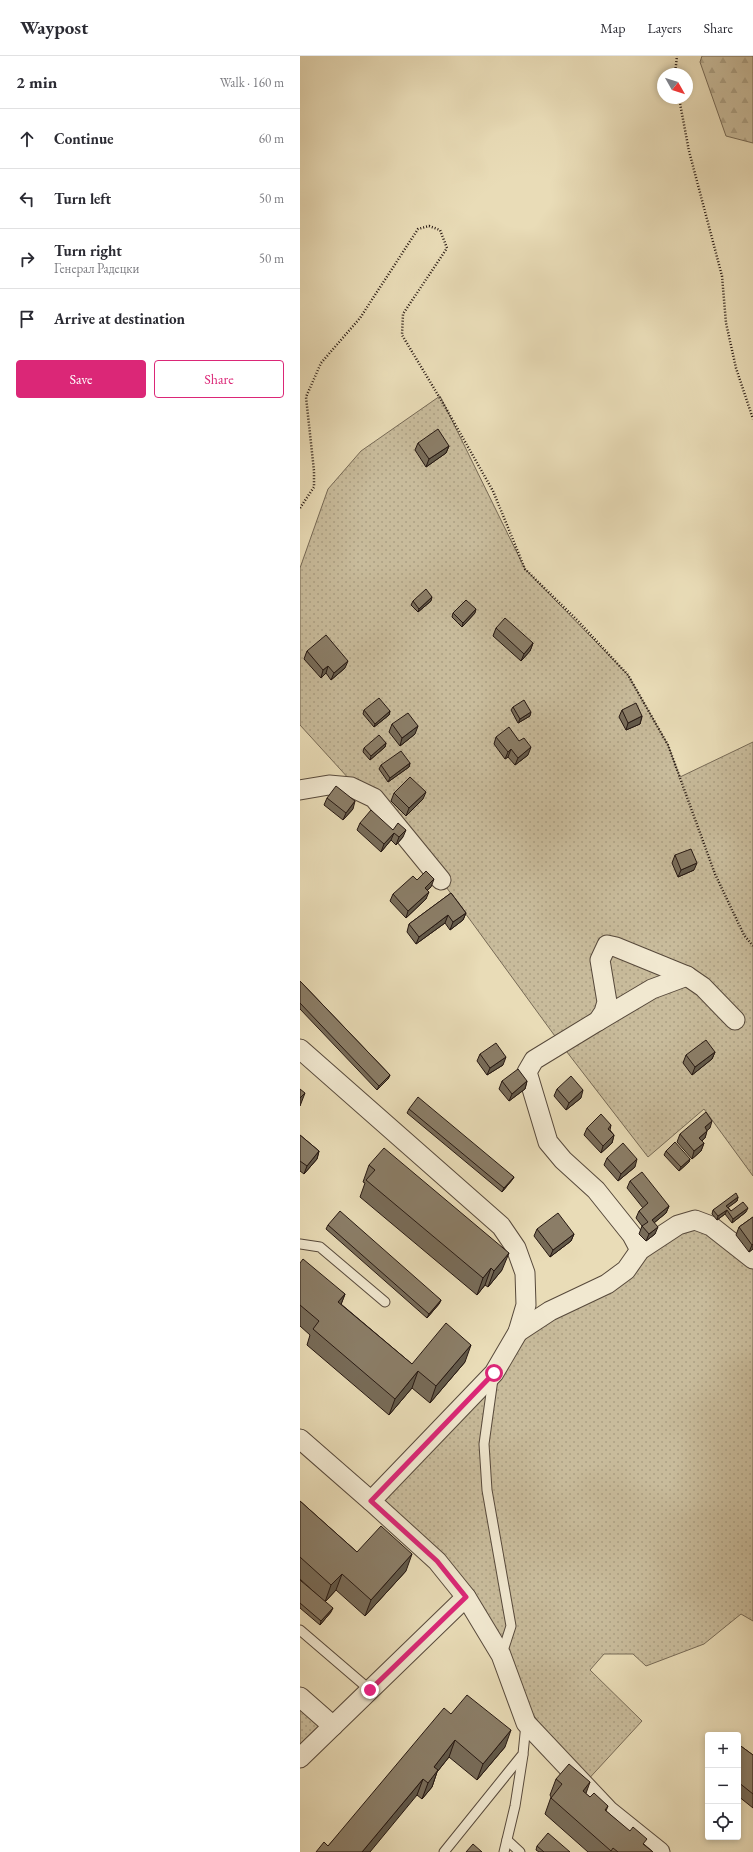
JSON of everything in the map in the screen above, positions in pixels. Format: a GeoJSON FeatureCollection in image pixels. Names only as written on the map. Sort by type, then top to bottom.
{"type":"FeatureCollection","features":[{"type":"Feature","properties":{"kind":"street"},"geometry":{"type":"LineString","coordinates":[[300,790],[329,786],[351,787],[374,798],[441,880]]}},
{"type":"Feature","properties":{"kind":"street"},"geometry":{"type":"LineString","coordinates":[[598,1021],[604,1012],[607,1002],[600,960],[607,945],[616,947],[687,976],[703,987],[735,1020]]}},
{"type":"Feature","properties":{"kind":"street"},"geometry":{"type":"LineString","coordinates":[[640,1250],[632,1235],[596,1190],[563,1160],[548,1142],[527,1072],[534,1060],[598,1021],[652,989],[687,976]]}},
{"type":"Feature","properties":{"kind":"street"},"geometry":{"type":"LineString","coordinates":[[300,1049],[501,1226],[516,1248],[525,1273],[526,1304],[518,1332],[494,1373],[371,1501]]}},
{"type":"Feature","properties":{"kind":"street"},"geometry":{"type":"LineString","coordinates":[[518,1332],[550,1311],[607,1284],[626,1270],[640,1250],[678,1225],[695,1220],[711,1226],[753,1259]]}},
{"type":"Feature","properties":{"kind":"street"},"geometry":{"type":"LineString","coordinates":[[300,1439],[437,1561],[466,1597],[501,1655],[526,1723],[609,1811],[660,1852]]}},
{"type":"Feature","properties":{"kind":"street"},"geometry":{"type":"LineString","coordinates":[[300,1758],[466,1597]]}},
{"type":"Feature","properties":{"kind":"street"},"geometry":{"type":"LineString","coordinates":[[300,1697],[333,1726]]}},
{"type":"Feature","properties":{"kind":"lane"},"geometry":{"type":"LineString","coordinates":[[300,1244],[320,1247],[385,1302]]}},
{"type":"Feature","properties":{"kind":"lane"},"geometry":{"type":"LineString","coordinates":[[494,1373],[484,1444],[487,1490],[511,1626],[501,1655]]}},
{"type":"Feature","properties":{"kind":"lane"},"geometry":{"type":"LineString","coordinates":[[300,1630],[370,1690]]}},
{"type":"Feature","properties":{"kind":"lane"},"geometry":{"type":"LineString","coordinates":[[504,1852],[515,1806],[526,1723]]}},
{"type":"Feature","properties":{"kind":"lane"},"geometry":{"type":"LineString","coordinates":[[444,1852],[523,1754]]}},
{"type":"Feature","properties":{"kind":"lane"},"geometry":{"type":"LineString","coordinates":[[507,1840],[520,1852]]}},
{"type":"Feature","properties":{"kind":"path"},"geometry":{"type":"LineString","coordinates":[[676,68],[677,56]]}},
{"type":"Feature","properties":{"kind":"path"},"geometry":{"type":"LineString","coordinates":[[680,104],[689,151],[722,276],[726,323],[736,368],[753,419]]}},
{"type":"Feature","properties":{"kind":"path"},"geometry":{"type":"LineString","coordinates":[[300,508],[314,487],[314,471],[306,397],[321,363],[360,318],[418,229],[429,226],[440,230],[447,248],[403,314],[402,335],[493,491],[525,569],[577,620],[628,676],[668,745],[715,874],[744,935],[753,946]]}},
{"type":"Feature","properties":{"kind":"green space"},"geometry":{"type":"Polygon","coordinates":[[[702,56],[753,56],[753,143],[726,136],[700,62],[702,56]]]}},
{"type":"Feature","properties":{"kind":"green space"},"geometry":{"type":"Polygon","coordinates":[[[440,396],[525,569],[628,675],[668,745],[680,777],[753,742],[753,1176],[704,1109],[648,1157],[560,1043],[441,880],[300,725],[300,568],[328,489],[361,451],[440,396]]]}},
{"type":"Feature","properties":{"kind":"green space"},"geometry":{"type":"Polygon","coordinates":[[[695,1220],[753,1259],[753,1621],[741,1614],[704,1644],[646,1666],[633,1654],[604,1654],[590,1670],[642,1721],[584,1784],[510,1683],[466,1597],[371,1501],[518,1332],[695,1220]]]}},
{"type":"Feature","properties":{"kind":"green space"},"geometry":{"type":"Polygon","coordinates":[[[300,1697],[333,1726],[300,1758],[300,1697]]]}},
{"type":"Feature","properties":{"kind":"building"},"geometry":{"type":"Polygon","coordinates":[[[438,429],[449,446],[429,459],[418,443],[438,429]]]}},
{"type":"Feature","properties":{"kind":"building"},"geometry":{"type":"Polygon","coordinates":[[[426,589],[432,597],[419,609],[413,601],[426,589]]]}},
{"type":"Feature","properties":{"kind":"building"},"geometry":{"type":"Polygon","coordinates":[[[466,600],[476,609],[463,623],[453,613],[466,600]]]}},
{"type":"Feature","properties":{"kind":"building"},"geometry":{"type":"Polygon","coordinates":[[[505,618],[533,643],[524,654],[496,628],[505,618]]]}},
{"type":"Feature","properties":{"kind":"building"},"geometry":{"type":"Polygon","coordinates":[[[326,635],[348,661],[334,673],[328,666],[323,670],[307,651],[326,635]]]}},
{"type":"Feature","properties":{"kind":"building"},"geometry":{"type":"Polygon","coordinates":[[[379,698],[390,711],[375,724],[364,710],[379,698]]]}},
{"type":"Feature","properties":{"kind":"building"},"geometry":{"type":"Polygon","coordinates":[[[524,700],[531,712],[520,719],[513,707],[524,700]]]}},
{"type":"Feature","properties":{"kind":"building"},"geometry":{"type":"Polygon","coordinates":[[[636,703],[642,716],[628,723],[622,710],[636,703]]]}},
{"type":"Feature","properties":{"kind":"building"},"geometry":{"type":"Polygon","coordinates":[[[408,713],[418,726],[402,738],[392,724],[408,713]]]}},
{"type":"Feature","properties":{"kind":"building"},"geometry":{"type":"Polygon","coordinates":[[[509,727],[519,741],[524,738],[531,747],[518,758],[511,749],[508,752],[496,737],[509,727]]]}},
{"type":"Feature","properties":{"kind":"building"},"geometry":{"type":"Polygon","coordinates":[[[379,735],[386,743],[371,756],[364,748],[379,735]]]}},
{"type":"Feature","properties":{"kind":"building"},"geometry":{"type":"Polygon","coordinates":[[[401,751],[410,763],[390,778],[381,765],[401,751]]]}},
{"type":"Feature","properties":{"kind":"building"},"geometry":{"type":"Polygon","coordinates":[[[410,777],[426,792],[409,808],[394,793],[410,777]]]}},
{"type":"Feature","properties":{"kind":"building"},"geometry":{"type":"Polygon","coordinates":[[[336,786],[355,801],[346,813],[327,798],[336,786]]]}},
{"type":"Feature","properties":{"kind":"building"},"geometry":{"type":"Polygon","coordinates":[[[371,810],[393,830],[398,823],[406,830],[399,837],[394,833],[384,844],[360,823],[371,810]]]}},
{"type":"Feature","properties":{"kind":"building"},"geometry":{"type":"Polygon","coordinates":[[[691,849],[697,863],[681,870],[675,855],[691,849]]]}},
{"type":"Feature","properties":{"kind":"building"},"geometry":{"type":"Polygon","coordinates":[[[426,871],[434,879],[425,888],[429,892],[408,911],[393,894],[413,876],[417,880],[426,871]]]}},
{"type":"Feature","properties":{"kind":"building"},"geometry":{"type":"Polygon","coordinates":[[[451,893],[466,913],[453,922],[448,915],[419,937],[409,924],[451,893]]]}},
{"type":"Feature","properties":{"kind":"building"},"geometry":{"type":"Polygon","coordinates":[[[300,981],[390,1075],[379,1086],[300,1003],[300,981]]]}},
{"type":"Feature","properties":{"kind":"building"},"geometry":{"type":"Polygon","coordinates":[[[706,1040],[715,1052],[695,1067],[686,1055],[706,1040]]]}},
{"type":"Feature","properties":{"kind":"building"},"geometry":{"type":"Polygon","coordinates":[[[496,1043],[506,1057],[490,1068],[480,1054],[496,1043]]]}},
{"type":"Feature","properties":{"kind":"building"},"geometry":{"type":"Polygon","coordinates":[[[518,1069],[527,1081],[512,1094],[502,1081],[518,1069]]]}},
{"type":"Feature","properties":{"kind":"building"},"geometry":{"type":"Polygon","coordinates":[[[571,1076],[583,1090],[569,1103],[557,1089],[571,1076]]]}},
{"type":"Feature","properties":{"kind":"building"},"geometry":{"type":"Polygon","coordinates":[[[300,1089],[305,1093],[300,1098],[300,1089]]]}},
{"type":"Feature","properties":{"kind":"building"},"geometry":{"type":"Polygon","coordinates":[[[418,1097],[514,1177],[504,1188],[409,1109],[418,1097]]]}},
{"type":"Feature","properties":{"kind":"building"},"geometry":{"type":"Polygon","coordinates":[[[706,1112],[712,1121],[705,1127],[707,1131],[699,1138],[704,1143],[694,1151],[680,1134],[706,1112]]]}},
{"type":"Feature","properties":{"kind":"building"},"geometry":{"type":"Polygon","coordinates":[[[601,1114],[611,1125],[608,1129],[614,1135],[603,1146],[587,1128],[601,1114]]]}},
{"type":"Feature","properties":{"kind":"building"},"geometry":{"type":"Polygon","coordinates":[[[300,1135],[319,1151],[307,1166],[300,1161],[300,1135]]]}},
{"type":"Feature","properties":{"kind":"building"},"geometry":{"type":"Polygon","coordinates":[[[675,1142],[690,1159],[681,1167],[666,1151],[675,1142]]]}},
{"type":"Feature","properties":{"kind":"building"},"geometry":{"type":"Polygon","coordinates":[[[623,1143],[637,1159],[621,1174],[607,1158],[623,1143]]]}},
{"type":"Feature","properties":{"kind":"building"},"geometry":{"type":"Polygon","coordinates":[[[384,1148],[509,1253],[494,1271],[491,1268],[483,1278],[366,1180],[375,1170],[369,1165],[384,1148]]]}},
{"type":"Feature","properties":{"kind":"building"},"geometry":{"type":"Polygon","coordinates":[[[642,1172],[669,1206],[652,1220],[658,1227],[649,1234],[642,1226],[648,1222],[639,1211],[648,1203],[630,1181],[642,1172]]]}},
{"type":"Feature","properties":{"kind":"building"},"geometry":{"type":"Polygon","coordinates":[[[736,1193],[738,1197],[726,1206],[731,1211],[743,1202],[748,1208],[733,1219],[727,1210],[718,1216],[713,1210],[736,1193]]]}},
{"type":"Feature","properties":{"kind":"building"},"geometry":{"type":"Polygon","coordinates":[[[340,1211],[441,1300],[429,1314],[328,1225],[340,1211]]]}},
{"type":"Feature","properties":{"kind":"building"},"geometry":{"type":"Polygon","coordinates":[[[558,1213],[574,1234],[553,1250],[537,1229],[558,1213]]]}},
{"type":"Feature","properties":{"kind":"building"},"geometry":{"type":"Polygon","coordinates":[[[753,1217],[753,1244],[752,1245],[739,1227],[753,1217]]]}},
{"type":"Feature","properties":{"kind":"building"},"geometry":{"type":"Polygon","coordinates":[[[303,1259],[345,1294],[338,1302],[412,1364],[446,1323],[471,1345],[436,1386],[418,1371],[395,1399],[313,1329],[319,1321],[300,1305],[300,1263],[303,1259]]]}},
{"type":"Feature","properties":{"kind":"building"},"geometry":{"type":"Polygon","coordinates":[[[300,1501],[357,1552],[381,1526],[412,1554],[371,1600],[342,1574],[331,1585],[300,1557],[300,1501]]]}},
{"type":"Feature","properties":{"kind":"building"},"geometry":{"type":"Polygon","coordinates":[[[300,1580],[333,1608],[321,1621],[300,1603],[300,1580]]]}},
{"type":"Feature","properties":{"kind":"building"},"geometry":{"type":"Polygon","coordinates":[[[467,1695],[511,1730],[483,1764],[455,1740],[434,1767],[438,1770],[428,1783],[423,1779],[362,1852],[316,1852],[324,1842],[328,1846],[444,1708],[451,1714],[467,1695]]]}},
{"type":"Feature","properties":{"kind":"building"},"geometry":{"type":"Polygon","coordinates":[[[741,1746],[753,1755],[753,1794],[741,1784],[741,1746]]]}},
{"type":"Feature","properties":{"kind":"building"},"geometry":{"type":"Polygon","coordinates":[[[569,1764],[590,1782],[583,1791],[590,1797],[594,1793],[608,1806],[605,1810],[630,1831],[633,1827],[647,1839],[643,1844],[653,1852],[618,1852],[613,1848],[611,1851],[551,1798],[562,1784],[556,1779],[569,1764]]]}},
{"type":"Feature","properties":{"kind":"building"},"geometry":{"type":"Polygon","coordinates":[[[548,1833],[570,1852],[544,1852],[537,1846],[548,1833]]]}},
{"type":"Feature","properties":{"kind":"building"},"geometry":{"type":"Polygon","coordinates":[[[473,1844],[482,1852],[466,1852],[473,1844]]]}},
{"type":"Feature","properties":{"kind":"route"},"geometry":{"type":"LineString","coordinates":[[370,1690],[466,1597],[437,1561],[371,1501],[494,1373]]}}]}
